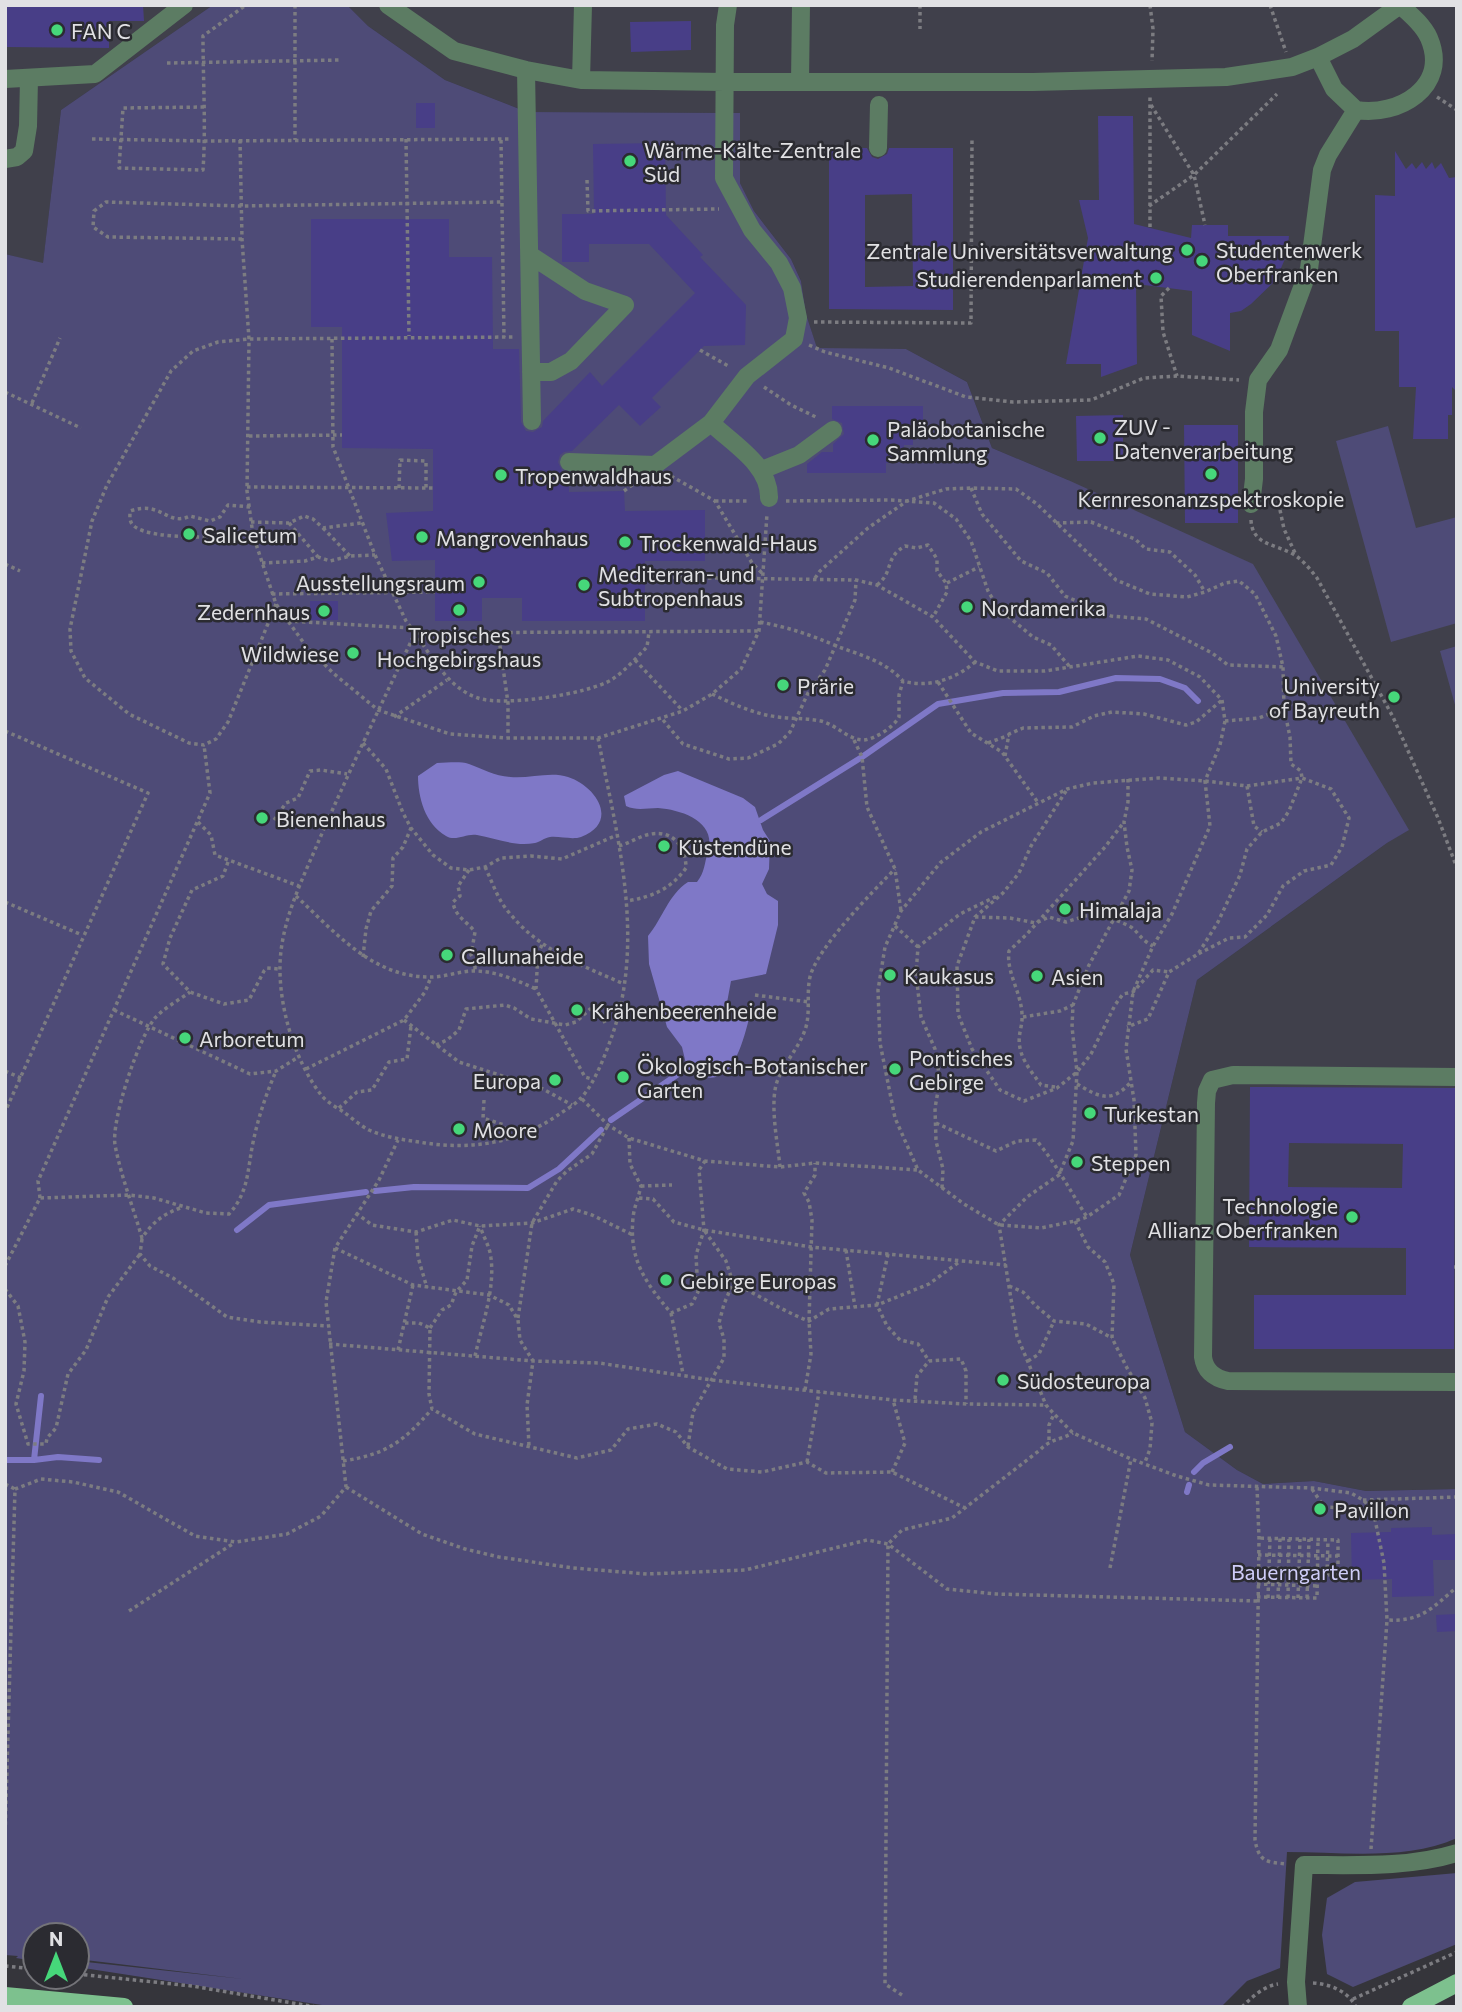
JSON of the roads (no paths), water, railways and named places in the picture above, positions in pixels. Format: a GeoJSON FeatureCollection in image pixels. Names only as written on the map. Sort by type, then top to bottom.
{"type":"FeatureCollection","features":[{"type":"Feature","properties":{"kind":"main road"},"geometry":{"type":"LineString","coordinates":[[1411,2007],[1457,1983]]}},
{"type":"Feature","properties":{"kind":"main road"},"geometry":{"type":"LineString","coordinates":[[5,1996],[124,2007]]}},
{"type":"Feature","properties":{"kind":"street"},"geometry":{"type":"LineString","coordinates":[[5,79],[94,74],[184,5]]}},
{"type":"Feature","properties":{"kind":"street"},"geometry":{"type":"LineString","coordinates":[[388,5],[454,51],[526,70],[581,80],[800,82],[1152,80],[1226,77],[1292,67],[1318,57],[1353,39],[1400,5],[1418,22],[1429,38],[1433,50],[1430,75],[1423,89],[1401,106],[1380,111],[1356,110],[1334,89],[1318,57]]}},
{"type":"Feature","properties":{"kind":"street"},"geometry":{"type":"LineString","coordinates":[[581,80],[583,5]]}},
{"type":"Feature","properties":{"kind":"street"},"geometry":{"type":"LineString","coordinates":[[569,462],[656,465],[711,423],[747,376],[794,339],[798,318],[792,288],[779,262],[752,230],[724,178],[728,5]]}},
{"type":"Feature","properties":{"kind":"street"},"geometry":{"type":"LineString","coordinates":[[800,82],[801,5]]}},
{"type":"Feature","properties":{"kind":"street"},"geometry":{"type":"LineString","coordinates":[[526,70],[532,421]]}},
{"type":"Feature","properties":{"kind":"street"},"geometry":{"type":"LineString","coordinates":[[5,159],[17,157],[24,150],[28,126],[29,79]]}},
{"type":"Feature","properties":{"kind":"street"},"geometry":{"type":"LineString","coordinates":[[878,148],[880,105]]}},
{"type":"Feature","properties":{"kind":"street"},"geometry":{"type":"LineString","coordinates":[[1251,504],[1254,479],[1254,412],[1258,380],[1279,350],[1309,269],[1322,170],[1328,155],[1356,110]]}},
{"type":"Feature","properties":{"kind":"street"},"geometry":{"type":"LineString","coordinates":[[530,255],[585,291],[625,305],[571,361],[551,372],[531,372]]}},
{"type":"Feature","properties":{"kind":"street"},"geometry":{"type":"LineString","coordinates":[[711,423],[762,470],[769,485],[769,499]]}},
{"type":"Feature","properties":{"kind":"street"},"geometry":{"type":"LineString","coordinates":[[762,470],[799,455],[832,430]]}},
{"type":"Feature","properties":{"kind":"street"},"geometry":{"type":"LineString","coordinates":[[1457,1077],[1233,1075],[1212,1080],[1206,1103],[1203,1357],[1204,1366],[1217,1378],[1227,1381],[1457,1382]]}},
{"type":"Feature","properties":{"kind":"street"},"geometry":{"type":"LineString","coordinates":[[1298,2007],[1296,1982],[1304,1865],[1374,1865],[1436,1859],[1457,1853]]}},
{"type":"Feature","properties":{"kind":"waterway"},"geometry":{"type":"LineString","coordinates":[[761,820],[862,757],[938,704],[1003,693],[1059,692],[1116,678],[1160,679],[1185,688],[1198,701]]}},
{"type":"Feature","properties":{"kind":"waterway"},"geometry":{"type":"LineString","coordinates":[[611,1120],[687,1068]]}},
{"type":"Feature","properties":{"kind":"waterway"},"geometry":{"type":"LineString","coordinates":[[375,1191],[414,1187],[528,1188],[559,1169],[601,1130]]}},
{"type":"Feature","properties":{"kind":"waterway"},"geometry":{"type":"LineString","coordinates":[[237,1230],[269,1205],[366,1192]]}},
{"type":"Feature","properties":{"kind":"waterway"},"geometry":{"type":"LineString","coordinates":[[5,1460],[34,1460],[41,1396]]}},
{"type":"Feature","properties":{"kind":"waterway"},"geometry":{"type":"LineString","coordinates":[[1194,1472],[1203,1463],[1230,1447]]}},
{"type":"Feature","properties":{"kind":"waterway"},"geometry":{"type":"LineString","coordinates":[[34,1460],[58,1457],[99,1460]]}},
{"type":"Feature","properties":{"kind":"waterway"},"geometry":{"type":"LineString","coordinates":[[1187,1492],[1189,1485]]}},
{"type":"Feature","properties":{"kind":"place","name":"FAN C"},"geometry":{"type":"Point","coordinates":[57,30]}},
{"type":"Feature","properties":{"kind":"place","name":"Wärme-Kälte-Zentrale Süd"},"geometry":{"type":"Point","coordinates":[630,161]}},
{"type":"Feature","properties":{"kind":"place","name":"Zentrale Universitätsverwaltung"},"geometry":{"type":"Point","coordinates":[1187,250]}},
{"type":"Feature","properties":{"kind":"place","name":"Studentenwerk Oberfranken"},"geometry":{"type":"Point","coordinates":[1202,261]}},
{"type":"Feature","properties":{"kind":"place","name":"Studierendenparlament"},"geometry":{"type":"Point","coordinates":[1156,278]}},
{"type":"Feature","properties":{"kind":"place","name":"ZUV - Datenverarbeitung"},"geometry":{"type":"Point","coordinates":[1100,438]}},
{"type":"Feature","properties":{"kind":"place","name":"Paläobotanische Sammlung"},"geometry":{"type":"Point","coordinates":[873,440]}},
{"type":"Feature","properties":{"kind":"place","name":"Kernresonanzspektroskopie"},"geometry":{"type":"Point","coordinates":[1211,474]}},
{"type":"Feature","properties":{"kind":"place","name":"Tropenwaldhaus"},"geometry":{"type":"Point","coordinates":[501,475]}},
{"type":"Feature","properties":{"kind":"place","name":"Salicetum"},"geometry":{"type":"Point","coordinates":[189,534]}},
{"type":"Feature","properties":{"kind":"place","name":"Mangrovenhaus"},"geometry":{"type":"Point","coordinates":[422,537]}},
{"type":"Feature","properties":{"kind":"place","name":"Trockenwald-Haus"},"geometry":{"type":"Point","coordinates":[625,542]}},
{"type":"Feature","properties":{"kind":"place","name":"Ausstellungsraum"},"geometry":{"type":"Point","coordinates":[479,582]}},
{"type":"Feature","properties":{"kind":"place","name":"Mediterran- und Subtropenhaus"},"geometry":{"type":"Point","coordinates":[584,585]}},
{"type":"Feature","properties":{"kind":"place","name":"Nordamerika"},"geometry":{"type":"Point","coordinates":[967,607]}},
{"type":"Feature","properties":{"kind":"place","name":"Tropisches Hochgebirgshaus"},"geometry":{"type":"Point","coordinates":[459,610]}},
{"type":"Feature","properties":{"kind":"place","name":"Zedernhaus"},"geometry":{"type":"Point","coordinates":[324,611]}},
{"type":"Feature","properties":{"kind":"place","name":"Wildwiese"},"geometry":{"type":"Point","coordinates":[353,653]}},
{"type":"Feature","properties":{"kind":"place","name":"Prärie"},"geometry":{"type":"Point","coordinates":[783,685]}},
{"type":"Feature","properties":{"kind":"place","name":"University of Bayreuth"},"geometry":{"type":"Point","coordinates":[1394,697]}},
{"type":"Feature","properties":{"kind":"place","name":"Bienenhaus"},"geometry":{"type":"Point","coordinates":[262,818]}},
{"type":"Feature","properties":{"kind":"place","name":"Küstendüne"},"geometry":{"type":"Point","coordinates":[664,846]}},
{"type":"Feature","properties":{"kind":"place","name":"Himalaja"},"geometry":{"type":"Point","coordinates":[1065,909]}},
{"type":"Feature","properties":{"kind":"place","name":"Callunaheide"},"geometry":{"type":"Point","coordinates":[447,955]}},
{"type":"Feature","properties":{"kind":"place","name":"Kaukasus"},"geometry":{"type":"Point","coordinates":[890,975]}},
{"type":"Feature","properties":{"kind":"place","name":"Asien"},"geometry":{"type":"Point","coordinates":[1037,976]}},
{"type":"Feature","properties":{"kind":"place","name":"Krähenbeerenheide"},"geometry":{"type":"Point","coordinates":[577,1010]}},
{"type":"Feature","properties":{"kind":"place","name":"Arboretum"},"geometry":{"type":"Point","coordinates":[185,1038]}},
{"type":"Feature","properties":{"kind":"place","name":"Pontisches Gebirge"},"geometry":{"type":"Point","coordinates":[895,1069]}},
{"type":"Feature","properties":{"kind":"place","name":"Ökologisch-Botanischer Garten"},"geometry":{"type":"Point","coordinates":[623,1077]}},
{"type":"Feature","properties":{"kind":"place","name":"Europa"},"geometry":{"type":"Point","coordinates":[555,1080]}},
{"type":"Feature","properties":{"kind":"place","name":"Turkestan"},"geometry":{"type":"Point","coordinates":[1090,1113]}},
{"type":"Feature","properties":{"kind":"place","name":"Moore"},"geometry":{"type":"Point","coordinates":[459,1129]}},
{"type":"Feature","properties":{"kind":"place","name":"Steppen"},"geometry":{"type":"Point","coordinates":[1077,1162]}},
{"type":"Feature","properties":{"kind":"place","name":"Technologie Allianz Oberfranken"},"geometry":{"type":"Point","coordinates":[1352,1217]}},
{"type":"Feature","properties":{"kind":"place","name":"Gebirge Europas"},"geometry":{"type":"Point","coordinates":[666,1280]}},
{"type":"Feature","properties":{"kind":"place","name":"Südosteuropa"},"geometry":{"type":"Point","coordinates":[1003,1380]}},
{"type":"Feature","properties":{"kind":"place","name":"Pavillon"},"geometry":{"type":"Point","coordinates":[1320,1509]}},
{"type":"Feature","properties":{"kind":"park label","name":"Bauerngarten"},"geometry":{"type":"Point","coordinates":[1296,1571]}}]}
